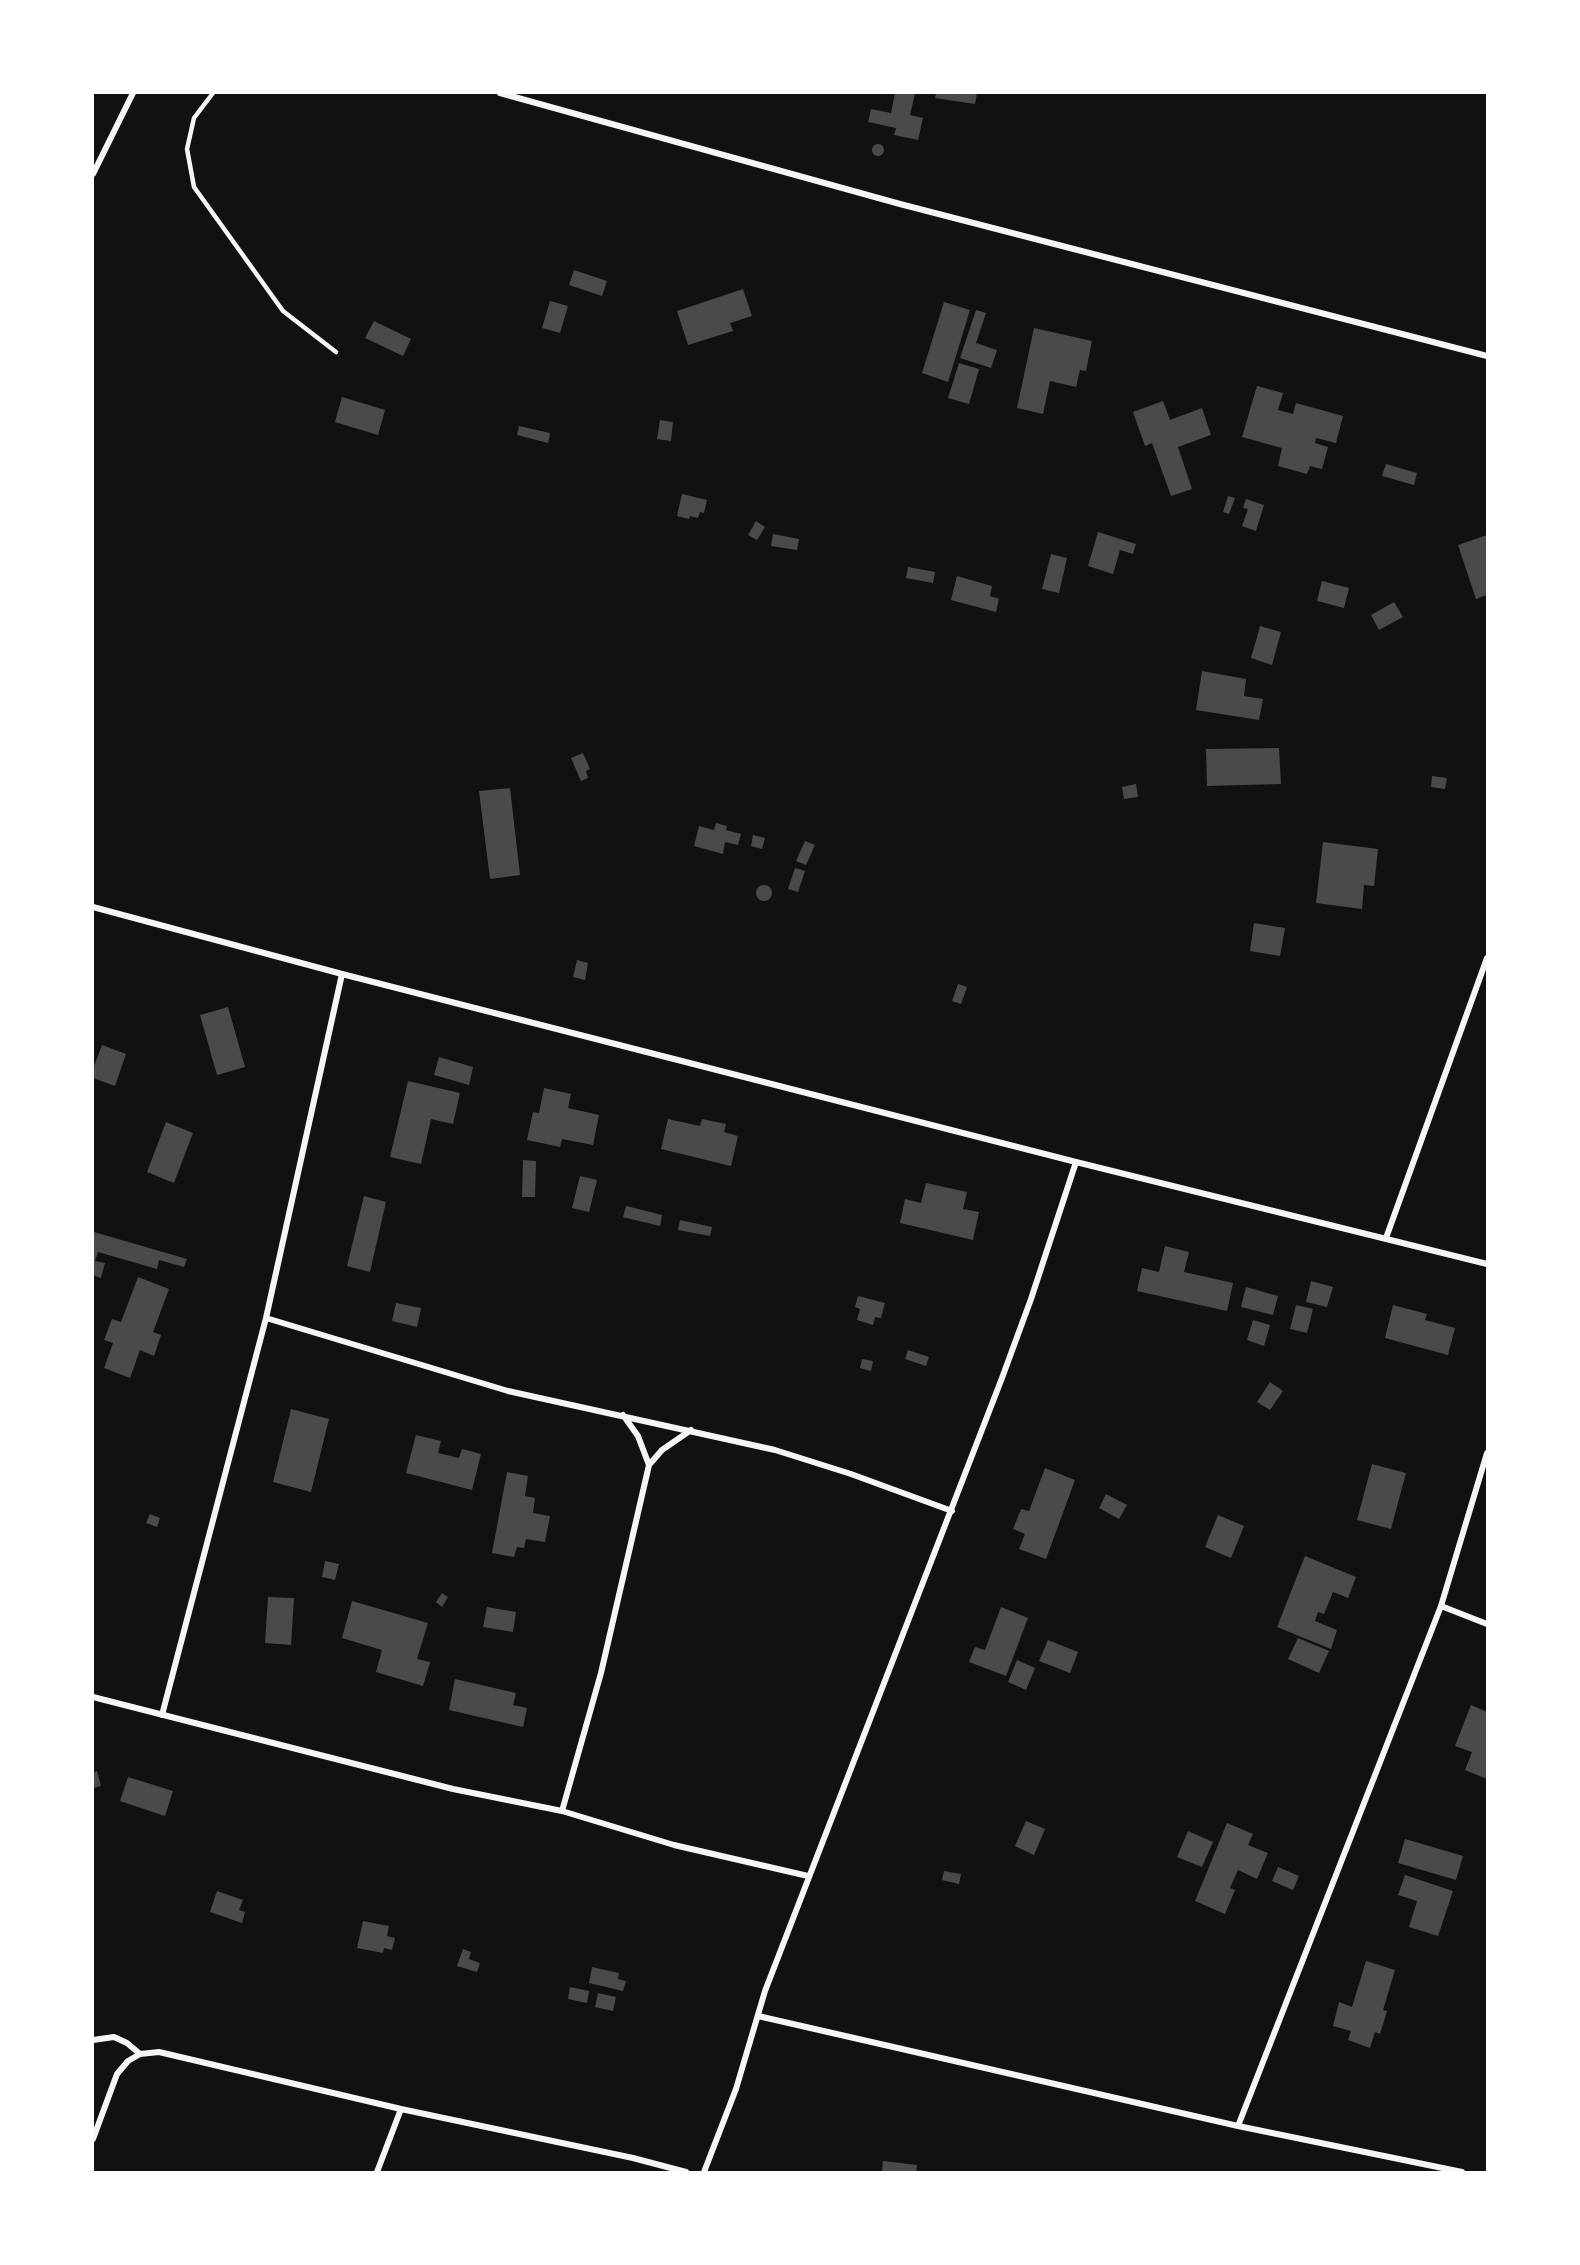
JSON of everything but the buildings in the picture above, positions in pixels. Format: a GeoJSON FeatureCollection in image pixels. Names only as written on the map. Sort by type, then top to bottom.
{"type":"FeatureCollection","features":[{"type":"Feature","properties":{"kind":"street"},"geometry":{"type":"LineString","coordinates":[[93,174],[133,93]]}},
{"type":"Feature","properties":{"kind":"street"},"geometry":{"type":"LineString","coordinates":[[500,93],[900,204],[1487,356]]}},
{"type":"Feature","properties":{"kind":"street"},"geometry":{"type":"LineString","coordinates":[[93,907],[342,974],[1076,1162],[1487,1264]]}},
{"type":"Feature","properties":{"kind":"street"},"geometry":{"type":"LineString","coordinates":[[1386,1239],[1487,958]]}},
{"type":"Feature","properties":{"kind":"street"},"geometry":{"type":"LineString","coordinates":[[162,1715],[266,1318],[342,974]]}},
{"type":"Feature","properties":{"kind":"street"},"geometry":{"type":"LineString","coordinates":[[704,2172],[736,2089],[765,1991],[952,1511],[1031,1299],[1076,1162]]}},
{"type":"Feature","properties":{"kind":"street"},"geometry":{"type":"LineString","coordinates":[[266,1318],[508,1391],[775,1449],[952,1511]]}},
{"type":"Feature","properties":{"kind":"street"},"geometry":{"type":"LineString","coordinates":[[623,1415],[638,1436],[649,1465]]}},
{"type":"Feature","properties":{"kind":"street"},"geometry":{"type":"LineString","coordinates":[[562,1811],[601,1673],[649,1465],[662,1450],[691,1430]]}},
{"type":"Feature","properties":{"kind":"street"},"geometry":{"type":"LineString","coordinates":[[1238,2126],[1441,1606],[1487,1453]]}},
{"type":"Feature","properties":{"kind":"street"},"geometry":{"type":"LineString","coordinates":[[1441,1606],[1487,1624]]}},
{"type":"Feature","properties":{"kind":"street"},"geometry":{"type":"LineString","coordinates":[[93,1697],[453,1789],[562,1811],[674,1845],[808,1876]]}},
{"type":"Feature","properties":{"kind":"street"},"geometry":{"type":"LineString","coordinates":[[758,2016],[1238,2126],[1462,2172]]}},
{"type":"Feature","properties":{"kind":"street"},"geometry":{"type":"LineString","coordinates":[[93,2040],[114,2037],[127,2043],[140,2054]]}},
{"type":"Feature","properties":{"kind":"street"},"geometry":{"type":"LineString","coordinates":[[93,2139],[117,2074],[128,2061],[140,2054],[159,2052],[401,2109],[633,2158],[686,2172]]}},
{"type":"Feature","properties":{"kind":"street"},"geometry":{"type":"LineString","coordinates":[[377,2172],[401,2109]]}},
{"type":"Feature","properties":{"kind":"lane"},"geometry":{"type":"LineString","coordinates":[[213,93],[194,118],[187,149],[194,187],[283,311],[336,352]]}}]}
